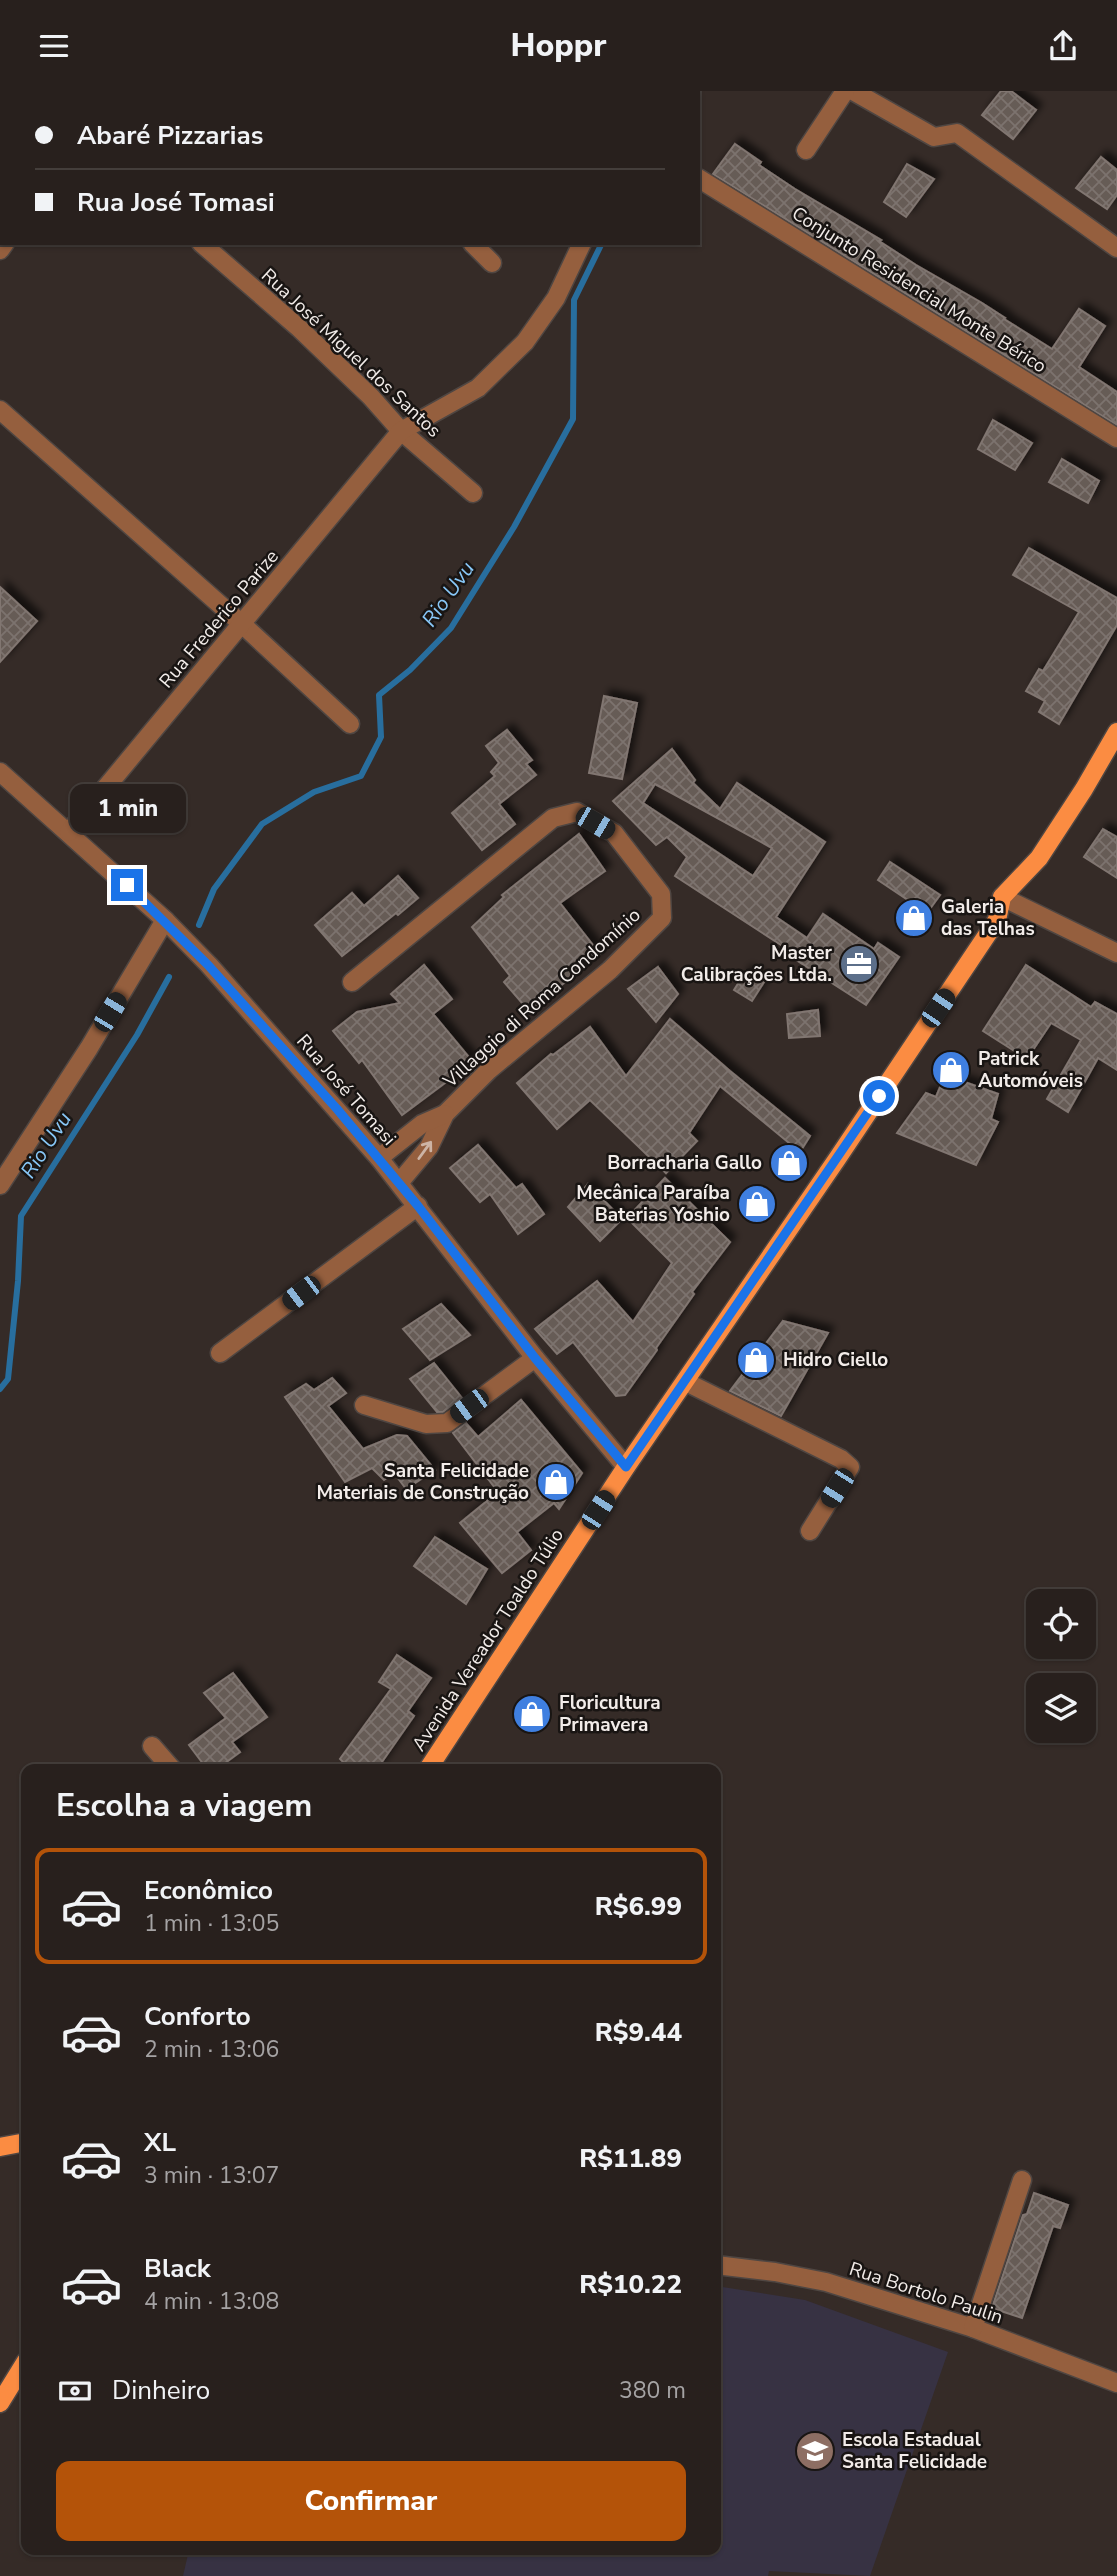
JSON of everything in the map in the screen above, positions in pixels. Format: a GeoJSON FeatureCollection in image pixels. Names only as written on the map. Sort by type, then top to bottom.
{"type":"FeatureCollection","features":[{"type":"Feature","properties":{"kind":"main road","name":"Avenida Vereador Toaldo Túlio"},"geometry":{"type":"LineString","coordinates":[[431,1764],[626,1467],[997,920],[1002,897],[1039,858],[1084,789],[1117,731]]}},
{"type":"Feature","properties":{"kind":"main road"},"geometry":{"type":"LineString","coordinates":[[0,2147],[21,2143]]}},
{"type":"Feature","properties":{"kind":"main road"},"geometry":{"type":"LineString","coordinates":[[0,2403],[21,2369]]}},
{"type":"Feature","properties":{"kind":"street"},"geometry":{"type":"LineString","coordinates":[[806,150],[845,91]]}},
{"type":"Feature","properties":{"kind":"street"},"geometry":{"type":"LineString","coordinates":[[853,91],[934,137],[957,133],[1117,248]]}},
{"type":"Feature","properties":{"kind":"street","name":"Conjunto Residencial Monte Bérico"},"geometry":{"type":"LineString","coordinates":[[700,180],[1117,438]]}},
{"type":"Feature","properties":{"kind":"street","name":"Rua José Miguel dos Santos"},"geometry":{"type":"LineString","coordinates":[[203,245],[299,328],[371,397],[401,431],[473,493]]}},
{"type":"Feature","properties":{"kind":"street"},"geometry":{"type":"LineString","coordinates":[[474,245],[492,263]]}},
{"type":"Feature","properties":{"kind":"street"},"geometry":{"type":"LineString","coordinates":[[401,431],[478,388],[525,342],[556,297],[581,245]]}},
{"type":"Feature","properties":{"kind":"street"},"geometry":{"type":"LineString","coordinates":[[0,409],[350,724]]}},
{"type":"Feature","properties":{"kind":"street","name":"Rua Frederico Parize"},"geometry":{"type":"LineString","coordinates":[[69,832],[401,431]]}},
{"type":"Feature","properties":{"kind":"street","name":"Rua José Tomasi"},"geometry":{"type":"LineString","coordinates":[[0,772],[165,920],[208,965],[379,1158],[535,1358],[626,1467]]}},
{"type":"Feature","properties":{"kind":"street","name":"Villaggio di Roma Condomínio"},"geometry":{"type":"LineString","coordinates":[[352,982],[553,818],[577,812],[614,833],[661,894],[662,918],[610,970],[489,1070],[445,1114],[429,1147],[399,1183]]}},
{"type":"Feature","properties":{"kind":"street"},"geometry":{"type":"LineString","coordinates":[[1002,897],[1117,953]]}},
{"type":"Feature","properties":{"kind":"street"},"geometry":{"type":"LineString","coordinates":[[0,1185],[89,1048],[165,920]]}},
{"type":"Feature","properties":{"kind":"street","name":"Villaggio di Roma Condomínio"},"geometry":{"type":"LineString","coordinates":[[379,1158],[422,1124],[445,1114]]}},
{"type":"Feature","properties":{"kind":"street"},"geometry":{"type":"LineString","coordinates":[[220,1353],[418,1206]]}},
{"type":"Feature","properties":{"kind":"street"},"geometry":{"type":"LineString","coordinates":[[364,1405],[426,1424],[447,1423],[535,1358]]}},
{"type":"Feature","properties":{"kind":"street"},"geometry":{"type":"LineString","coordinates":[[685,1382],[841,1459],[850,1467],[810,1531]]}},
{"type":"Feature","properties":{"kind":"street"},"geometry":{"type":"LineString","coordinates":[[152,1746],[168,1764]]}},
{"type":"Feature","properties":{"kind":"street"},"geometry":{"type":"LineString","coordinates":[[973,2328],[1022,2180]]}},
{"type":"Feature","properties":{"kind":"street","name":"Rua Bortolo Paulin"},"geometry":{"type":"LineString","coordinates":[[721,2266],[775,2272],[826,2283],[973,2328],[1117,2383]]}},
{"type":"Feature","properties":{"kind":"shaded area","name":"Escola Estadual Santa Felicidade"},"geometry":{"type":"Polygon","coordinates":[[[721,2287],[805,2300],[948,2352],[870,2576],[769,2571],[768,2576],[183,2576],[188,2555],[721,2555],[721,2287]]]}},
{"type":"Feature","properties":{"kind":"building"},"geometry":{"type":"Polygon","coordinates":[[[1001,91],[1011,91],[1036,110],[1013,139],[982,115],[1001,91]]]}},
{"type":"Feature","properties":{"kind":"building"},"geometry":{"type":"Polygon","coordinates":[[[735,144],[761,162],[759,165],[795,189],[881,240],[879,241],[916,265],[982,303],[1052,349],[1079,309],[1105,326],[1079,367],[1117,392],[1117,425],[713,174],[735,144]]]}},
{"type":"Feature","properties":{"kind":"building"},"geometry":{"type":"Polygon","coordinates":[[[1101,157],[1117,170],[1117,195],[1107,209],[1076,188],[1101,157]]]}},
{"type":"Feature","properties":{"kind":"building"},"geometry":{"type":"Polygon","coordinates":[[[907,164],[934,179],[906,217],[884,202],[907,164]]]}},
{"type":"Feature","properties":{"kind":"building"},"geometry":{"type":"Polygon","coordinates":[[[993,420],[1032,443],[1015,470],[978,449],[993,420]]]}},
{"type":"Feature","properties":{"kind":"building"},"geometry":{"type":"Polygon","coordinates":[[[1062,459],[1099,481],[1088,503],[1049,482],[1062,459]]]}},
{"type":"Feature","properties":{"kind":"building"},"geometry":{"type":"Polygon","coordinates":[[[1029,548],[1117,598],[1117,625],[1059,724],[1039,712],[1045,701],[1026,691],[1039,669],[1043,671],[1079,612],[1013,575],[1029,548]]]}},
{"type":"Feature","properties":{"kind":"building"},"geometry":{"type":"Polygon","coordinates":[[[0,587],[37,621],[0,662],[0,587]]]}},
{"type":"Feature","properties":{"kind":"building"},"geometry":{"type":"Polygon","coordinates":[[[604,696],[637,703],[622,779],[589,773],[604,696]]]}},
{"type":"Feature","properties":{"kind":"building"},"geometry":{"type":"Polygon","coordinates":[[[507,730],[532,760],[526,764],[536,775],[499,804],[515,824],[482,850],[452,813],[495,776],[491,772],[499,763],[486,746],[507,730]]]}},
{"type":"Feature","properties":{"kind":"building"},"geometry":{"type":"Polygon","coordinates":[[[672,749],[695,780],[693,783],[720,809],[737,783],[825,842],[776,917],[807,938],[823,914],[874,949],[878,943],[899,957],[866,1005],[782,951],[784,947],[675,876],[687,857],[667,837],[656,845],[613,801],[672,749]],[[655,784],[643,803],[753,876],[772,848],[655,784]]]}},
{"type":"Feature","properties":{"kind":"building"},"geometry":{"type":"Polygon","coordinates":[[[1103,829],[1117,837],[1117,878],[1084,857],[1103,829]]]}},
{"type":"Feature","properties":{"kind":"building"},"geometry":{"type":"Polygon","coordinates":[[[579,834],[605,871],[560,903],[600,954],[529,1011],[504,982],[510,976],[472,927],[504,897],[502,895],[579,834]]]}},
{"type":"Feature","properties":{"kind":"building"},"geometry":{"type":"Polygon","coordinates":[[[890,862],[940,895],[927,913],[878,880],[890,862]]]}},
{"type":"Feature","properties":{"kind":"building"},"geometry":{"type":"Polygon","coordinates":[[[398,876],[418,898],[342,956],[315,925],[352,893],[364,906],[398,876]]]}},
{"type":"Feature","properties":{"kind":"building"},"geometry":{"type":"Polygon","coordinates":[[[424,965],[452,999],[433,1014],[473,1062],[402,1115],[362,1060],[359,1063],[333,1031],[357,1012],[400,1003],[391,994],[424,965]]]}},
{"type":"Feature","properties":{"kind":"building"},"geometry":{"type":"Polygon","coordinates":[[[1026,965],[1091,1007],[1095,1002],[1117,1014],[1117,1070],[1098,1058],[1068,1112],[1047,1099],[1081,1040],[1051,1023],[1027,1059],[983,1031],[1026,965]]]}},
{"type":"Feature","properties":{"kind":"building"},"geometry":{"type":"Polygon","coordinates":[[[658,967],[678,994],[656,1022],[628,989],[658,967]]]}},
{"type":"Feature","properties":{"kind":"building"},"geometry":{"type":"Polygon","coordinates":[[[746,971],[764,982],[752,1001],[734,990],[746,971]]]}},
{"type":"Feature","properties":{"kind":"building"},"geometry":{"type":"Polygon","coordinates":[[[818,1010],[820,1036],[789,1038],[787,1014],[818,1010]]]}},
{"type":"Feature","properties":{"kind":"building"},"geometry":{"type":"Polygon","coordinates":[[[670,1019],[810,1136],[800,1152],[720,1086],[689,1133],[697,1141],[666,1173],[590,1100],[557,1129],[517,1083],[551,1054],[590,1027],[626,1076],[670,1019]]]}},
{"type":"Feature","properties":{"kind":"building"},"geometry":{"type":"Polygon","coordinates":[[[945,1075],[998,1094],[991,1119],[998,1122],[976,1165],[897,1133],[926,1093],[936,1097],[945,1075]]]}},
{"type":"Feature","properties":{"kind":"building"},"geometry":{"type":"Polygon","coordinates":[[[478,1145],[516,1188],[522,1184],[544,1214],[518,1234],[490,1194],[480,1202],[450,1168],[478,1145]]]}},
{"type":"Feature","properties":{"kind":"building"},"geometry":{"type":"Polygon","coordinates":[[[665,1178],[730,1242],[692,1292],[694,1294],[625,1395],[616,1396],[573,1342],[557,1354],[535,1329],[597,1281],[633,1322],[672,1263],[627,1218],[665,1178]]]}},
{"type":"Feature","properties":{"kind":"building"},"geometry":{"type":"Polygon","coordinates":[[[588,1184],[622,1219],[600,1241],[568,1207],[588,1184]]]}},
{"type":"Feature","properties":{"kind":"building"},"geometry":{"type":"Polygon","coordinates":[[[441,1304],[470,1335],[430,1360],[403,1329],[441,1304]]]}},
{"type":"Feature","properties":{"kind":"building"},"geometry":{"type":"Polygon","coordinates":[[[783,1321],[828,1333],[781,1416],[730,1391],[783,1321]]]}},
{"type":"Feature","properties":{"kind":"building"},"geometry":{"type":"Polygon","coordinates":[[[434,1363],[462,1398],[443,1412],[437,1412],[410,1379],[434,1363]]]}},
{"type":"Feature","properties":{"kind":"building"},"geometry":{"type":"Polygon","coordinates":[[[332,1378],[346,1393],[328,1406],[363,1449],[397,1435],[407,1436],[435,1470],[406,1489],[394,1473],[384,1480],[372,1468],[345,1482],[285,1397],[306,1384],[314,1390],[332,1378]]]}},
{"type":"Feature","properties":{"kind":"building"},"geometry":{"type":"Polygon","coordinates":[[[521,1400],[582,1473],[559,1509],[554,1503],[517,1532],[531,1550],[502,1573],[460,1523],[498,1492],[453,1433],[466,1423],[478,1437],[521,1400]]]}},
{"type":"Feature","properties":{"kind":"building"},"geometry":{"type":"Polygon","coordinates":[[[435,1537],[487,1569],[466,1604],[414,1566],[435,1537]]]}},
{"type":"Feature","properties":{"kind":"building"},"geometry":{"type":"Polygon","coordinates":[[[397,1655],[431,1678],[408,1711],[414,1716],[380,1764],[345,1764],[340,1759],[391,1689],[379,1682],[397,1655]]]}},
{"type":"Feature","properties":{"kind":"building"},"geometry":{"type":"Polygon","coordinates":[[[233,1673],[267,1717],[232,1742],[240,1752],[224,1764],[203,1764],[189,1745],[226,1718],[204,1693],[233,1673]]]}},
{"type":"Feature","properties":{"kind":"building"},"geometry":{"type":"Polygon","coordinates":[[[1034,2193],[1068,2205],[1060,2228],[1053,2226],[1022,2318],[992,2308],[1023,2215],[1027,2214],[1034,2193]]]}},
{"type":"Feature","properties":{"kind":"waterway","name":"Rio Uvu"},"geometry":{"type":"LineString","coordinates":[[199,925],[214,889],[262,824],[314,792],[361,776],[381,737],[379,695],[410,670],[451,628],[514,527],[573,419],[574,300],[601,245]]}},
{"type":"Feature","properties":{"kind":"waterway","name":"Rio Uvu"},"geometry":{"type":"LineString","coordinates":[[0,1389],[8,1379],[18,1281],[21,1216],[137,1035],[169,977]]}},
{"type":"Feature","properties":{"kind":"place","name":"Galeria das Telhas"},"geometry":{"type":"Point","coordinates":[914,918]}},
{"type":"Feature","properties":{"kind":"place","name":"Master Calibrações Ltda."},"geometry":{"type":"Point","coordinates":[859,964]}},
{"type":"Feature","properties":{"kind":"place","name":"Patrick Automóveis"},"geometry":{"type":"Point","coordinates":[951,1070]}},
{"type":"Feature","properties":{"kind":"place","name":"Borracharia Gallo"},"geometry":{"type":"Point","coordinates":[789,1163]}},
{"type":"Feature","properties":{"kind":"place","name":"Mecânica Paraíba Baterias Yoshio"},"geometry":{"type":"Point","coordinates":[757,1204]}},
{"type":"Feature","properties":{"kind":"place","name":"Hidro Ciello"},"geometry":{"type":"Point","coordinates":[756,1360]}},
{"type":"Feature","properties":{"kind":"place","name":"Santa Felicidade Materiais de Construção"},"geometry":{"type":"Point","coordinates":[556,1482]}},
{"type":"Feature","properties":{"kind":"place","name":"Floricultura Primavera"},"geometry":{"type":"Point","coordinates":[532,1714]}},
{"type":"Feature","properties":{"kind":"place","name":"Escola Estadual Santa Felicidade"},"geometry":{"type":"Point","coordinates":[815,2451]}},
{"type":"Feature","properties":{"kind":"route"},"geometry":{"type":"LineString","coordinates":[[127,885],[208,965],[337,1109],[418,1206],[535,1358],[626,1467],[879,1096]]}}]}
